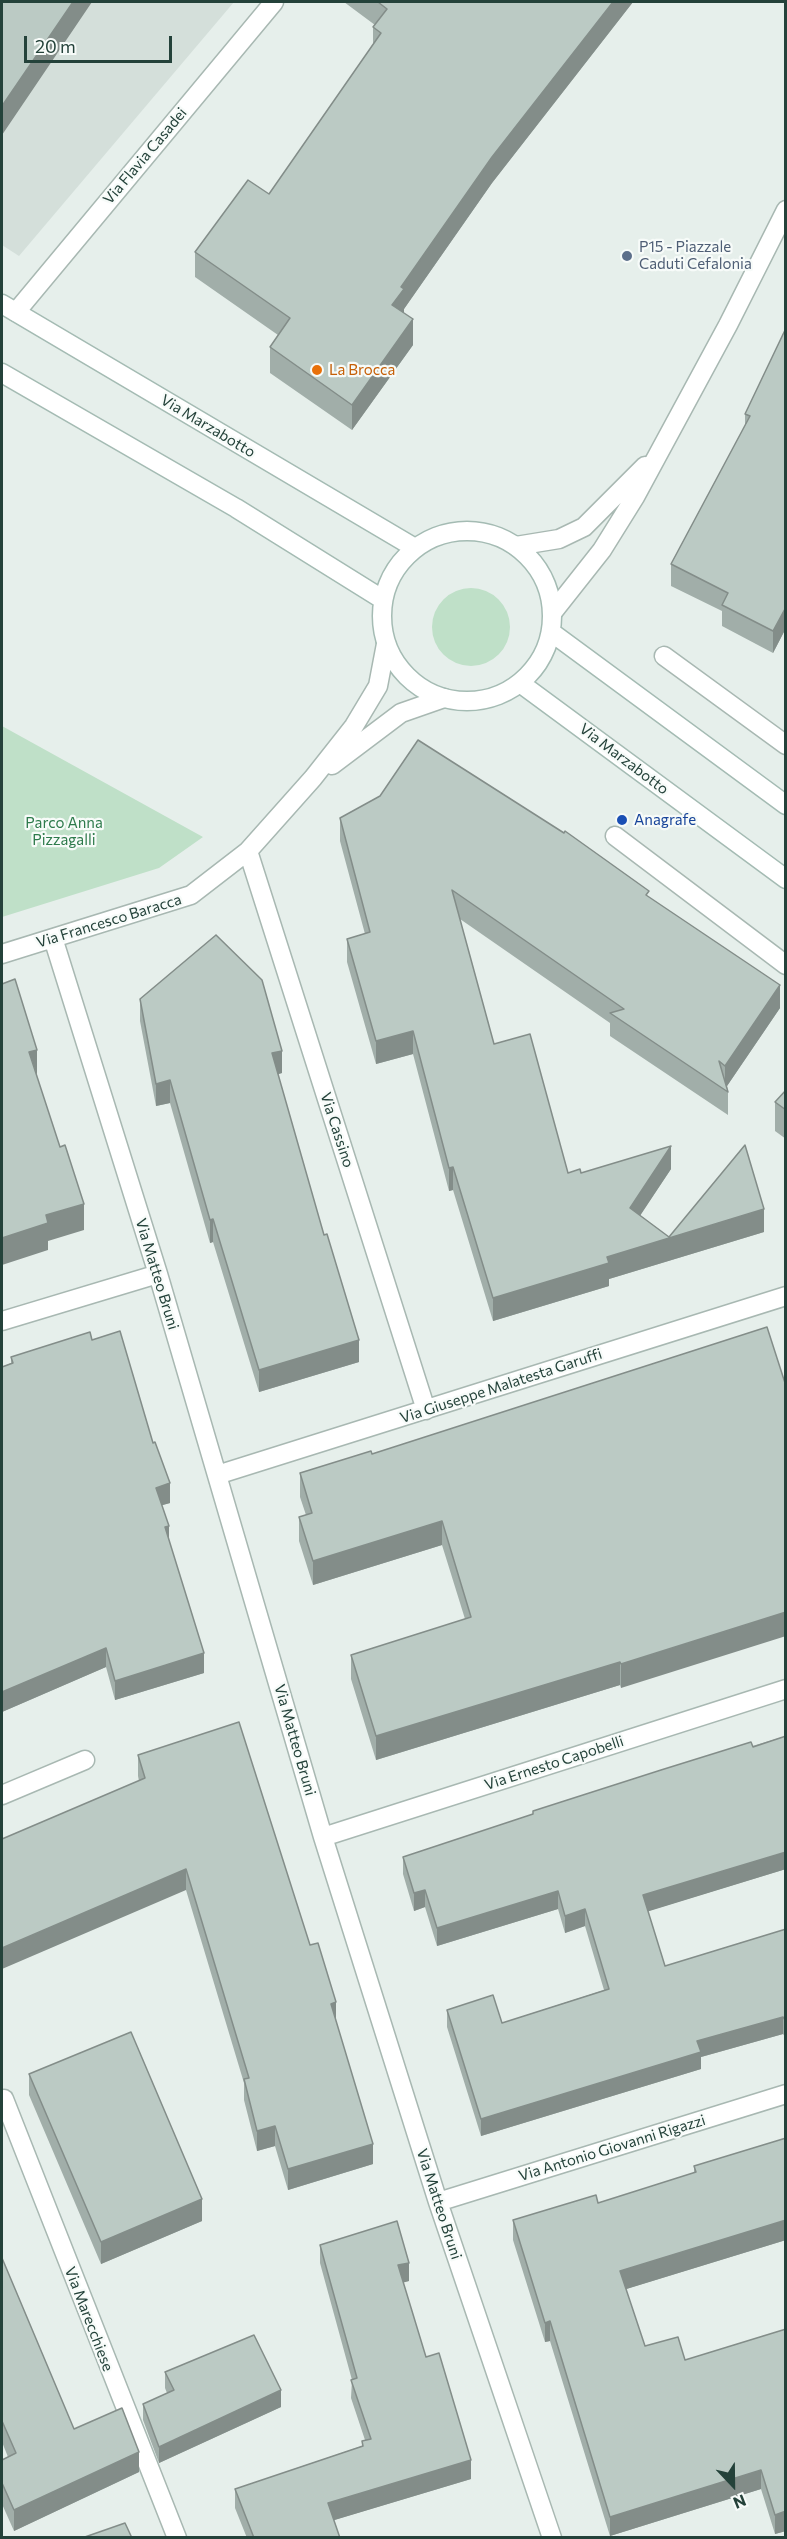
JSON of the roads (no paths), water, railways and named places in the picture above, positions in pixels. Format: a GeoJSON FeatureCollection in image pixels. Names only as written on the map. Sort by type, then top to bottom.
{"type":"FeatureCollection","features":[{"type":"Feature","properties":{"kind":"street","name":"Via Flavia Casadei"},"geometry":{"type":"LineString","coordinates":[[9,308],[274,2]]}},
{"type":"Feature","properties":{"kind":"street"},"geometry":{"type":"LineString","coordinates":[[553,612],[602,550],[665,445],[786,210]]}},
{"type":"Feature","properties":{"kind":"street","name":"Via Marzabotto"},"geometry":{"type":"LineString","coordinates":[[9,308],[415,548]]}},
{"type":"Feature","properties":{"kind":"street"},"geometry":{"type":"LineString","coordinates":[[2,373],[236,508],[382,599]]}},
{"type":"Feature","properties":{"kind":"street"},"geometry":{"type":"LineString","coordinates":[[516,546],[559,539],[584,527],[665,445]]}},
{"type":"Feature","properties":{"kind":"street"},"geometry":{"type":"LineString","coordinates":[[465,531],[491,534],[516,546],[534,564],[547,586],[553,612],[551,632],[539,662],[520,683],[503,694],[484,700],[456,701],[430,694],[404,676],[391,656],[382,633],[382,599],[394,570],[415,548],[438,535],[465,531]]}},
{"type":"Feature","properties":{"kind":"street"},"geometry":{"type":"LineString","coordinates":[[551,632],[786,805]]}},
{"type":"Feature","properties":{"kind":"street","name":"Via Francesco Baracca"},"geometry":{"type":"LineString","coordinates":[[2,954],[191,895],[248,851],[313,778],[354,726],[378,686],[386,644]]}},
{"type":"Feature","properties":{"kind":"street"},"geometry":{"type":"LineString","coordinates":[[664,656],[786,746]]}},
{"type":"Feature","properties":{"kind":"street","name":"Via Marzabotto"},"geometry":{"type":"LineString","coordinates":[[520,683],[786,879]]}},
{"type":"Feature","properties":{"kind":"street","name":"Via Francesco Baracca"},"geometry":{"type":"LineString","coordinates":[[313,778],[401,714],[444,698]]}},
{"type":"Feature","properties":{"kind":"street"},"geometry":{"type":"LineString","coordinates":[[615,836],[786,965]]}},
{"type":"Feature","properties":{"kind":"street","name":"Via Cassino"},"geometry":{"type":"LineString","coordinates":[[248,851],[426,1410]]}},
{"type":"Feature","properties":{"kind":"street","name":"Via Matteo Bruni"},"geometry":{"type":"LineString","coordinates":[[53,938],[158,1274],[323,1837],[438,2202],[552,2538]]}},
{"type":"Feature","properties":{"kind":"street"},"geometry":{"type":"LineString","coordinates":[[2,1321],[158,1274]]}},
{"type":"Feature","properties":{"kind":"street","name":"Via Giuseppe Malatesta Garuffi"},"geometry":{"type":"LineString","coordinates":[[217,1475],[786,1296]]}},
{"type":"Feature","properties":{"kind":"street","name":"Via Ernesto Capobelli"},"geometry":{"type":"LineString","coordinates":[[323,1837],[786,1689]]}},
{"type":"Feature","properties":{"kind":"street"},"geometry":{"type":"LineString","coordinates":[[2,1795],[85,1760]]}},
{"type":"Feature","properties":{"kind":"street","name":"Via Antonio Giovanni Rigazzi"},"geometry":{"type":"LineString","coordinates":[[438,2202],[786,2094]]}},
{"type":"Feature","properties":{"kind":"street","name":"Via Marecchiese"},"geometry":{"type":"LineString","coordinates":[[4,2099],[177,2538]]}},
{"type":"Feature","properties":{"kind":"place","name":"P15 - Piazzale Caduti Cefalonia"},"geometry":{"type":"Point","coordinates":[627,256]}},
{"type":"Feature","properties":{"kind":"place","name":"La Brocca"},"geometry":{"type":"Point","coordinates":[317,370]}},
{"type":"Feature","properties":{"kind":"place","name":"Anagrafe"},"geometry":{"type":"Point","coordinates":[622,820]}},
{"type":"Feature","properties":{"kind":"park label","name":"Parco Anna Pizzagalli"},"geometry":{"type":"Point","coordinates":[64,832]}}]}
